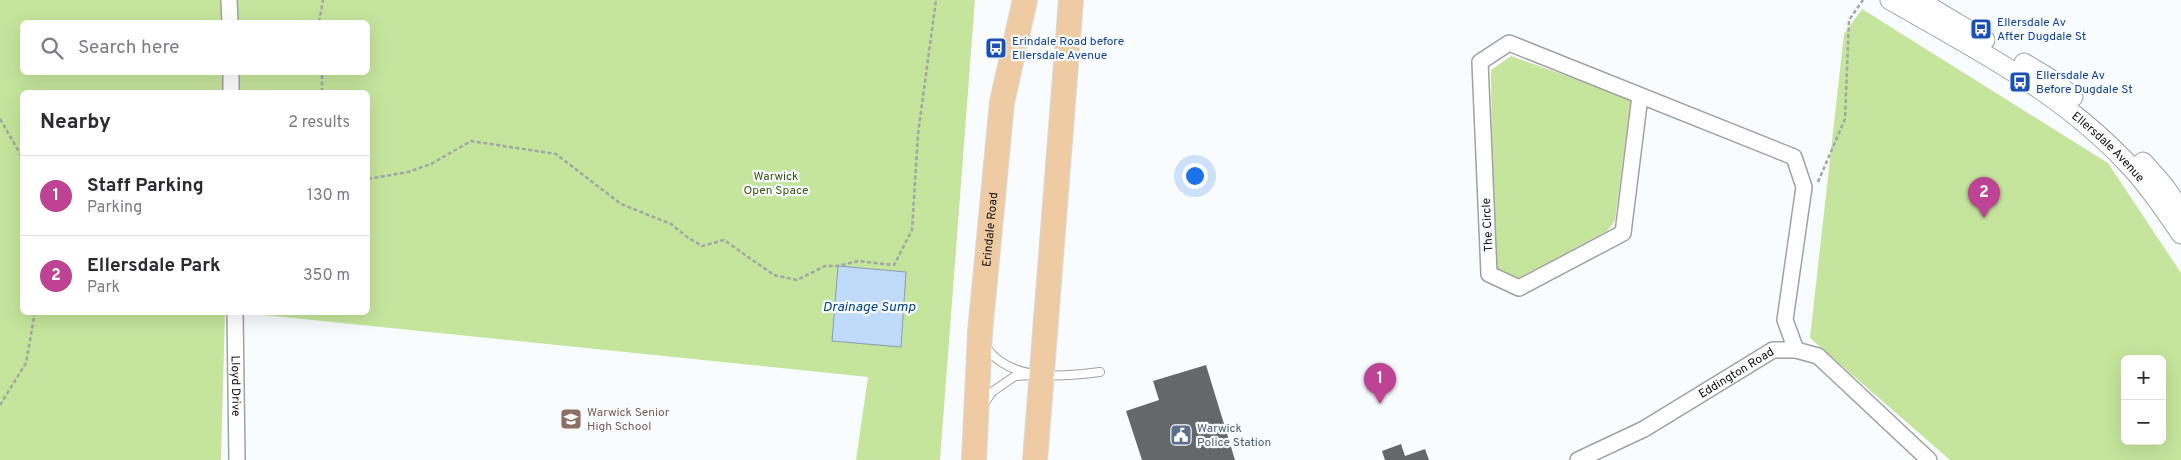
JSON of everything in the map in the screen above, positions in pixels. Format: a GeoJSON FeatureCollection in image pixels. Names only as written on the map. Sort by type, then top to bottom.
{"type":"FeatureCollection","features":[{"type":"Feature","properties":{"kind":"main road","name":"Erindale Road"},"geometry":{"type":"LineString","coordinates":[[974,460],[980,332],[1002,102],[1025,0]]}},
{"type":"Feature","properties":{"kind":"main road"},"geometry":{"type":"LineString","coordinates":[[1035,460],[1071,0]]}},
{"type":"Feature","properties":{"kind":"street"},"geometry":{"type":"LineString","coordinates":[[229,0],[230,20]]}},
{"type":"Feature","properties":{"kind":"street","name":"Ellersdale Avenue"},"geometry":{"type":"LineString","coordinates":[[1890,0],[2012,70],[2049,94],[2080,119],[2129,164],[2181,234]]}},
{"type":"Feature","properties":{"kind":"street","name":"Ellersdale Avenue"},"geometry":{"type":"LineString","coordinates":[[1918,0],[2052,80],[2092,113],[2136,154],[2165,187],[2181,212]]}},
{"type":"Feature","properties":{"kind":"street","name":"The Circle"},"geometry":{"type":"LineString","coordinates":[[1640,96],[1624,233],[1519,288],[1490,274],[1480,62],[1509,43],[1794,157],[1804,187],[1785,320],[1796,350]]}},
{"type":"Feature","properties":{"kind":"street"},"geometry":{"type":"LineString","coordinates":[[231,75],[231,90]]}},
{"type":"Feature","properties":{"kind":"street","name":"Lloyd Drive"},"geometry":{"type":"LineString","coordinates":[[235,315],[236,460]]}},
{"type":"Feature","properties":{"kind":"street","name":"Eddington Road"},"geometry":{"type":"LineString","coordinates":[[1578,460],[1644,429],[1773,350],[1796,350],[1818,356],[1929,460]]}},
{"type":"Feature","properties":{"kind":"lane"},"geometry":{"type":"LineString","coordinates":[[980,332],[986,348],[999,361],[1016,368],[1063,377],[1100,372]]}},
{"type":"Feature","properties":{"kind":"lane"},"geometry":{"type":"LineString","coordinates":[[976,413],[992,392],[1015,376],[1042,374]]}},
{"type":"Feature","properties":{"kind":"path"},"geometry":{"type":"LineString","coordinates":[[319,20],[323,0]]}},
{"type":"Feature","properties":{"kind":"path"},"geometry":{"type":"LineString","coordinates":[[370,179],[408,172],[431,164],[471,141],[513,146],[556,154],[621,204],[671,224],[702,246],[724,240],[774,275],[797,280],[824,266],[838,266],[858,261],[894,265],[912,230],[918,134],[936,0]]}},
{"type":"Feature","properties":{"kind":"path"},"geometry":{"type":"LineString","coordinates":[[1817,185],[1845,119],[1848,20],[1863,0]]}},
{"type":"Feature","properties":{"kind":"path"},"geometry":{"type":"LineString","coordinates":[[322,75],[322,90]]}},
{"type":"Feature","properties":{"kind":"path"},"geometry":{"type":"LineString","coordinates":[[0,119],[20,154]]}},
{"type":"Feature","properties":{"kind":"path"},"geometry":{"type":"LineString","coordinates":[[0,405],[26,364],[34,315]]}},
{"type":"Feature","properties":{"kind":"green space","name":"Warwick Open Space"},"geometry":{"type":"Polygon","coordinates":[[[0,0],[975,0],[940,460],[856,460],[868,377],[264,315],[370,315],[370,90],[20,90],[20,315],[225,315],[221,460],[0,460],[0,0]]]}},
{"type":"Feature","properties":{"kind":"green space"},"geometry":{"type":"Polygon","coordinates":[[[1862,9],[2108,163],[2181,273],[2181,460],[1950,460],[1810,338],[1844,34],[1862,9]]]}},
{"type":"Feature","properties":{"kind":"green space"},"geometry":{"type":"Polygon","coordinates":[[[1511,56],[1631,99],[1615,221],[1607,231],[1520,278],[1502,275],[1493,268],[1491,70],[1511,56]]]}},
{"type":"Feature","properties":{"kind":"water","name":"Drainage Sump"},"geometry":{"type":"Polygon","coordinates":[[[838,266],[906,272],[901,347],[832,341],[838,266]]]}},
{"type":"Feature","properties":{"kind":"building","name":"Warwick Police Station"},"geometry":{"type":"Polygon","coordinates":[[[1206,365],[1235,460],[1142,460],[1126,411],[1159,400],[1153,381],[1206,365]]]}},
{"type":"Feature","properties":{"kind":"building"},"geometry":{"type":"Polygon","coordinates":[[[1401,444],[1405,456],[1425,449],[1429,460],[1385,460],[1382,451],[1401,444]]]}},
{"type":"Feature","properties":{"kind":"place","name":"Ellersdale Av After Dugdale St"},"geometry":{"type":"Point","coordinates":[1981,29]}},
{"type":"Feature","properties":{"kind":"place","name":"Erindale Road before Ellersdale Avenue"},"geometry":{"type":"Point","coordinates":[996,48]}},
{"type":"Feature","properties":{"kind":"place","name":"Ellersdale Av Before Dugdale St"},"geometry":{"type":"Point","coordinates":[2020,82]}},
{"type":"Feature","properties":{"kind":"place","name":"Ellersdale Park"},"geometry":{"type":"Point","coordinates":[1984,218]}},
{"type":"Feature","properties":{"kind":"place","name":"Staff Parking"},"geometry":{"type":"Point","coordinates":[1380,404]}},
{"type":"Feature","properties":{"kind":"place","name":"Warwick Senior High School"},"geometry":{"type":"Point","coordinates":[571,419]}},
{"type":"Feature","properties":{"kind":"place","name":"Warwick Police Station"},"geometry":{"type":"Point","coordinates":[1181,435]}}]}
